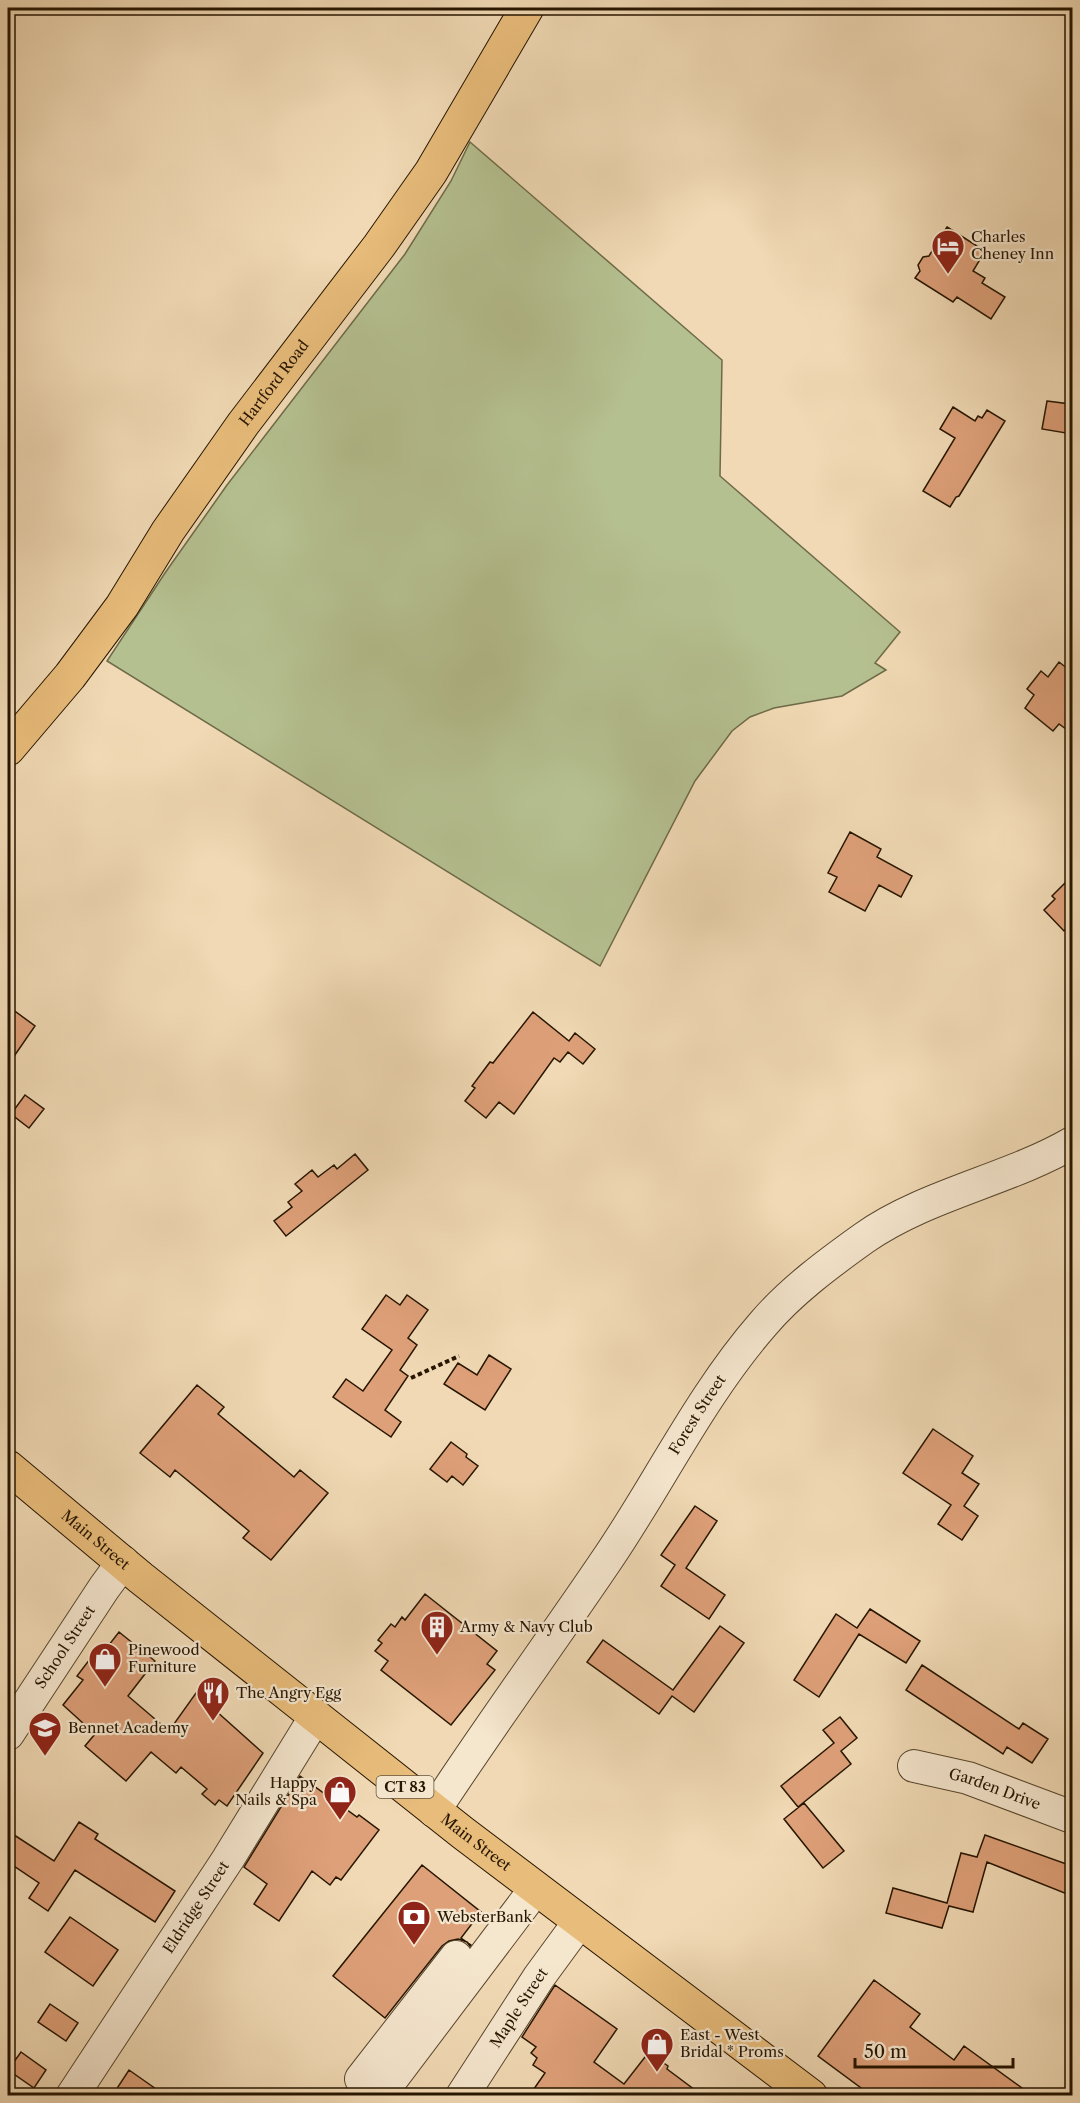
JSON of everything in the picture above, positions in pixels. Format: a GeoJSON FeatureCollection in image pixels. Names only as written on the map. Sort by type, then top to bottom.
{"type":"FeatureCollection","features":[{"type":"Feature","properties":{"kind":"main road","name":"Hartford Road"},"geometry":{"type":"LineString","coordinates":[[8,749],[70,676],[122,606],[168,531],[243,424],[340,297],[431,172],[527,8]]}},
{"type":"Feature","properties":{"kind":"main road","name":"Main Street"},"geometry":{"type":"LineString","coordinates":[[8,1467],[434,1811],[811,2096]]}},
{"type":"Feature","properties":{"kind":"street","name":"Forest Street"},"geometry":{"type":"LineString","coordinates":[[434,1811],[611,1552],[718,1383],[764,1323],[793,1294],[865,1237],[891,1221],[1072,1143]]}},
{"type":"Feature","properties":{"kind":"street","name":"School Street"},"geometry":{"type":"LineString","coordinates":[[8,1734],[123,1562]]}},
{"type":"Feature","properties":{"kind":"street","name":"Eldridge Street"},"geometry":{"type":"LineString","coordinates":[[72,2096],[228,1859],[316,1716]]}},
{"type":"Feature","properties":{"kind":"street","name":"Garden Drive"},"geometry":{"type":"LineString","coordinates":[[914,1766],[968,1778],[1072,1817]]}},
{"type":"Feature","properties":{"kind":"street"},"geometry":{"type":"LineString","coordinates":[[369,2088],[466,1953],[529,1883]]}},
{"type":"Feature","properties":{"kind":"street"},"geometry":{"type":"LineString","coordinates":[[369,2088],[529,1883]]}},
{"type":"Feature","properties":{"kind":"street","name":"Maple Street"},"geometry":{"type":"LineString","coordinates":[[462,2096],[539,1977],[580,1921]]}},
{"type":"Feature","properties":{"kind":"path"},"geometry":{"type":"LineString","coordinates":[[411,1378],[459,1356]]}},
{"type":"Feature","properties":{"kind":"green space"},"geometry":{"type":"Polygon","coordinates":[[[470,142],[722,360],[720,476],[900,632],[875,663],[886,670],[842,696],[774,708],[750,717],[732,731],[695,781],[600,966],[107,661],[227,485],[405,254],[451,181],[470,142]]]}},
{"type":"Feature","properties":{"kind":"building","name":"Charles Cheney Inn"},"geometry":{"type":"Polygon","coordinates":[[[947,227],[985,251],[973,271],[985,278],[982,283],[1005,297],[991,319],[957,297],[953,302],[915,278],[920,271],[918,265],[923,257],[929,256],[947,227]]]}},
{"type":"Feature","properties":{"kind":"building"},"geometry":{"type":"Polygon","coordinates":[[[1047,401],[1070,404],[1066,433],[1042,429],[1047,401]]]}},
{"type":"Feature","properties":{"kind":"building"},"geometry":{"type":"Polygon","coordinates":[[[953,407],[975,421],[978,416],[982,418],[987,410],[1005,421],[950,507],[923,491],[955,438],[940,429],[953,407]]]}},
{"type":"Feature","properties":{"kind":"building"},"geometry":{"type":"Polygon","coordinates":[[[1059,662],[1072,672],[1072,720],[1066,729],[1059,724],[1053,731],[1025,708],[1034,695],[1027,689],[1041,671],[1048,677],[1059,662]]]}},
{"type":"Feature","properties":{"kind":"building"},"geometry":{"type":"Polygon","coordinates":[[[850,832],[881,849],[877,857],[912,876],[901,897],[879,885],[865,911],[829,892],[837,877],[828,873],[850,832]]]}},
{"type":"Feature","properties":{"kind":"building"},"geometry":{"type":"Polygon","coordinates":[[[1072,876],[1072,922],[1064,931],[1044,910],[1055,899],[1052,896],[1072,876]]]}},
{"type":"Feature","properties":{"kind":"building"},"geometry":{"type":"Polygon","coordinates":[[[8,1006],[35,1026],[8,1065],[8,1006]]]}},
{"type":"Feature","properties":{"kind":"building"},"geometry":{"type":"Polygon","coordinates":[[[533,1012],[569,1041],[575,1033],[595,1049],[583,1064],[568,1052],[560,1062],[554,1058],[514,1114],[499,1102],[486,1118],[465,1101],[475,1088],[472,1086],[490,1062],[493,1063],[533,1012]]]}},
{"type":"Feature","properties":{"kind":"building"},"geometry":{"type":"Polygon","coordinates":[[[25,1095],[44,1109],[29,1128],[11,1114],[25,1095]]]}},
{"type":"Feature","properties":{"kind":"building"},"geometry":{"type":"Polygon","coordinates":[[[355,1154],[368,1170],[286,1236],[274,1221],[292,1207],[288,1202],[302,1191],[295,1184],[312,1170],[318,1177],[334,1165],[337,1169],[355,1154]]]}},
{"type":"Feature","properties":{"kind":"building"},"geometry":{"type":"Polygon","coordinates":[[[386,1295],[400,1305],[407,1295],[428,1310],[408,1338],[417,1345],[400,1370],[408,1376],[385,1410],[401,1422],[391,1437],[333,1397],[346,1379],[363,1391],[392,1350],[362,1329],[386,1295]]]}},
{"type":"Feature","properties":{"kind":"building"},"geometry":{"type":"Polygon","coordinates":[[[489,1355],[511,1369],[485,1410],[444,1384],[458,1363],[477,1375],[489,1355]]]}},
{"type":"Feature","properties":{"kind":"building"},"geometry":{"type":"Polygon","coordinates":[[[197,1385],[224,1407],[218,1414],[294,1477],[300,1470],[328,1493],[271,1560],[243,1538],[249,1531],[175,1470],[170,1477],[140,1453],[197,1385]]]}},
{"type":"Feature","properties":{"kind":"building"},"geometry":{"type":"Polygon","coordinates":[[[933,1429],[973,1456],[962,1473],[979,1484],[964,1506],[978,1516],[962,1540],[938,1524],[951,1505],[903,1473],[933,1429]]]}},
{"type":"Feature","properties":{"kind":"building"},"geometry":{"type":"Polygon","coordinates":[[[451,1442],[478,1466],[463,1485],[452,1476],[447,1482],[430,1469],[451,1442]]]}},
{"type":"Feature","properties":{"kind":"building"},"geometry":{"type":"Polygon","coordinates":[[[695,1506],[717,1521],[686,1568],[725,1595],[709,1619],[661,1586],[675,1565],[661,1555],[695,1506]]]}},
{"type":"Feature","properties":{"kind":"building","name":"Army & Navy Club"},"geometry":{"type":"Polygon","coordinates":[[[425,1594],[497,1651],[487,1664],[495,1670],[451,1725],[381,1670],[388,1661],[375,1651],[382,1643],[378,1640],[391,1624],[395,1627],[402,1617],[405,1620],[425,1594]]]}},
{"type":"Feature","properties":{"kind":"building"},"geometry":{"type":"Polygon","coordinates":[[[870,1609],[920,1641],[906,1663],[859,1634],[819,1697],[794,1680],[836,1614],[857,1628],[870,1609]]]}},
{"type":"Feature","properties":{"kind":"building"},"geometry":{"type":"Polygon","coordinates":[[[720,1626],[744,1643],[694,1712],[672,1696],[659,1714],[587,1662],[603,1640],[673,1690],[720,1626]]]}},
{"type":"Feature","properties":{"kind":"building"},"geometry":{"type":"Polygon","coordinates":[[[119,1632],[155,1661],[128,1696],[169,1731],[196,1693],[263,1753],[227,1806],[219,1800],[215,1805],[202,1794],[207,1789],[181,1767],[176,1773],[151,1752],[126,1781],[85,1746],[95,1734],[63,1705],[83,1680],[77,1676],[93,1655],[98,1659],[119,1632]]]}},
{"type":"Feature","properties":{"kind":"building"},"geometry":{"type":"Polygon","coordinates":[[[922,1665],[1019,1729],[1023,1723],[1048,1739],[1032,1763],[1007,1747],[1003,1754],[906,1690],[922,1665]]]}},
{"type":"Feature","properties":{"kind":"building"},"geometry":{"type":"Polygon","coordinates":[[[840,1717],[857,1738],[841,1751],[851,1764],[798,1807],[781,1786],[834,1743],[823,1730],[840,1717]]]}},
{"type":"Feature","properties":{"kind":"building"},"geometry":{"type":"Polygon","coordinates":[[[300,1776],[379,1830],[341,1880],[336,1877],[330,1885],[312,1871],[279,1921],[254,1904],[267,1884],[244,1867],[300,1776]]]}},
{"type":"Feature","properties":{"kind":"building"},"geometry":{"type":"Polygon","coordinates":[[[804,1803],[844,1851],[823,1868],[784,1819],[804,1803]]]}},
{"type":"Feature","properties":{"kind":"building"},"geometry":{"type":"Polygon","coordinates":[[[79,1822],[98,1834],[95,1839],[175,1891],[155,1922],[75,1870],[48,1911],[29,1898],[39,1883],[8,1862],[8,1831],[54,1861],[79,1822]]]}},
{"type":"Feature","properties":{"kind":"building"},"geometry":{"type":"Polygon","coordinates":[[[985,1835],[1072,1866],[1072,1896],[987,1862],[973,1912],[949,1906],[942,1928],[886,1913],[893,1888],[947,1903],[961,1853],[977,1857],[985,1835]]]}},
{"type":"Feature","properties":{"kind":"building","name":"WebsterBank"},"geometry":{"type":"Polygon","coordinates":[[[422,1865],[481,1912],[461,1938],[466,1942],[458,1939],[442,1946],[385,2018],[333,1976],[422,1865]]]}},
{"type":"Feature","properties":{"kind":"building"},"geometry":{"type":"Polygon","coordinates":[[[70,1917],[118,1950],[93,1986],[45,1952],[70,1917]]]}},
{"type":"Feature","properties":{"kind":"building"},"geometry":{"type":"Polygon","coordinates":[[[874,1980],[920,2014],[910,2027],[954,2060],[964,2046],[1033,2096],[872,2096],[818,2056],[874,1980]]]}},
{"type":"Feature","properties":{"kind":"building"},"geometry":{"type":"Polygon","coordinates":[[[555,1985],[617,2029],[594,2062],[624,2084],[645,2057],[649,2060],[652,2055],[703,2096],[529,2096],[545,2073],[533,2065],[537,2058],[531,2053],[536,2047],[522,2037],[555,1985]]]}},
{"type":"Feature","properties":{"kind":"building"},"geometry":{"type":"Polygon","coordinates":[[[50,2004],[78,2023],[66,2041],[38,2022],[50,2004]]]}},
{"type":"Feature","properties":{"kind":"building"},"geometry":{"type":"Polygon","coordinates":[[[21,2052],[46,2070],[34,2088],[8,2070],[21,2052]]]}},
{"type":"Feature","properties":{"kind":"building"},"geometry":{"type":"Polygon","coordinates":[[[129,2070],[166,2096],[112,2096],[129,2070]]]}},
{"type":"Feature","properties":{"kind":"place","name":"Charles Cheney Inn"},"geometry":{"type":"Point","coordinates":[948,275]}},
{"type":"Feature","properties":{"kind":"place","name":"Army & Navy Club"},"geometry":{"type":"Point","coordinates":[437,1656]}},
{"type":"Feature","properties":{"kind":"place","name":"Pinewood Furniture"},"geometry":{"type":"Point","coordinates":[105,1688]}},
{"type":"Feature","properties":{"kind":"place","name":"The Angry Egg"},"geometry":{"type":"Point","coordinates":[213,1722]}},
{"type":"Feature","properties":{"kind":"place","name":"Bennet Academy"},"geometry":{"type":"Point","coordinates":[45,1757]}},
{"type":"Feature","properties":{"kind":"place","name":"Happy Nails & Spa"},"geometry":{"type":"Point","coordinates":[340,1821]}},
{"type":"Feature","properties":{"kind":"place","name":"WebsterBank"},"geometry":{"type":"Point","coordinates":[414,1946]}},
{"type":"Feature","properties":{"kind":"place","name":"East - West Bridal * Proms"},"geometry":{"type":"Point","coordinates":[657,2073]}}]}
